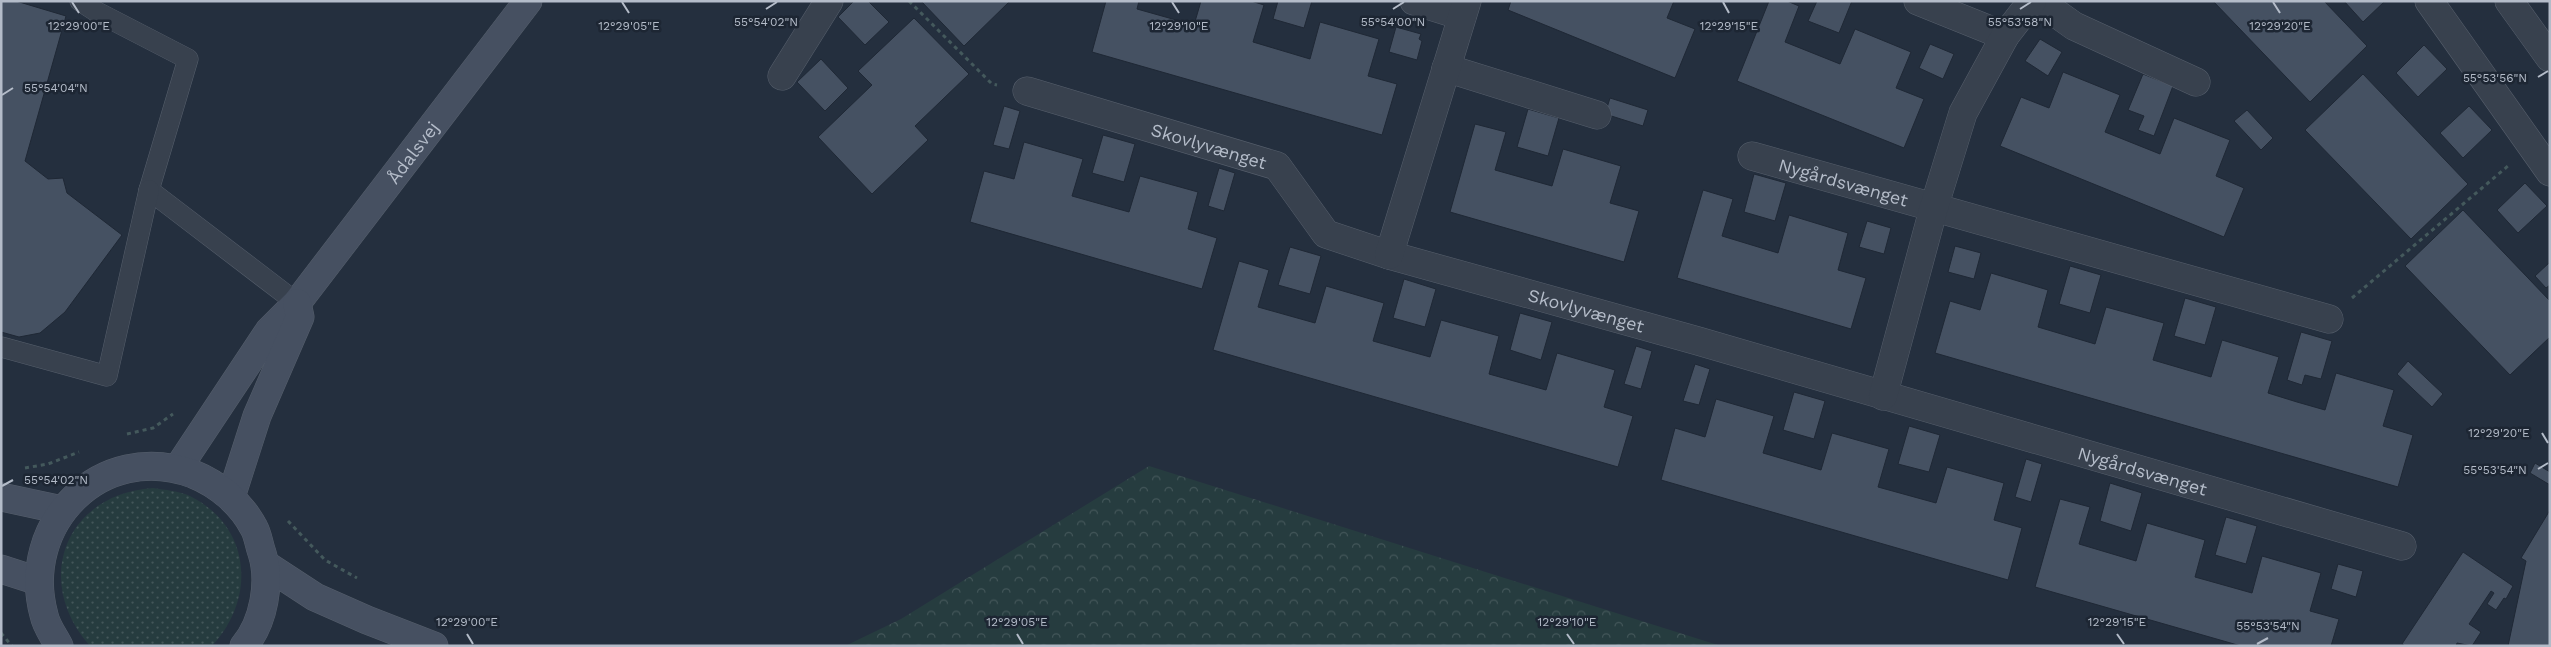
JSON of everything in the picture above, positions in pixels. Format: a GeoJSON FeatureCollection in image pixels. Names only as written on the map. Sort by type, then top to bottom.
{"type":"FeatureCollection","features":[{"type":"Feature","properties":{"kind":"main road","name":"Ådalsvej"},"geometry":{"type":"LineString","coordinates":[[178,468],[269,331],[297,304],[528,1]]}},
{"type":"Feature","properties":{"kind":"main road"},"geometry":{"type":"LineString","coordinates":[[231,497],[257,416],[300,318],[297,304]]}},
{"type":"Feature","properties":{"kind":"main road"},"geometry":{"type":"LineString","coordinates":[[59,646],[44,617],[38,580],[44,543],[62,510],[80,491],[102,477],[127,469],[152,465],[178,468],[206,479],[231,497],[254,528],[266,565],[264,603],[251,638],[244,646]]}},
{"type":"Feature","properties":{"kind":"main road"},"geometry":{"type":"LineString","coordinates":[[1,497],[62,510]]}},
{"type":"Feature","properties":{"kind":"main road"},"geometry":{"type":"LineString","coordinates":[[266,565],[315,597],[434,646]]}},
{"type":"Feature","properties":{"kind":"main road"},"geometry":{"type":"LineString","coordinates":[[1,569],[38,580]]}},
{"type":"Feature","properties":{"kind":"street"},"geometry":{"type":"LineString","coordinates":[[782,76],[828,1]]}},
{"type":"Feature","properties":{"kind":"street"},"geometry":{"type":"LineString","coordinates":[[1389,255],[1464,8],[1414,1]]}},
{"type":"Feature","properties":{"kind":"street"},"geometry":{"type":"LineString","coordinates":[[1884,396],[1934,207],[1963,113],[2004,36],[2032,1]]}},
{"type":"Feature","properties":{"kind":"street"},"geometry":{"type":"LineString","coordinates":[[2039,1],[2074,26],[2196,82]]}},
{"type":"Feature","properties":{"kind":"street"},"geometry":{"type":"LineString","coordinates":[[2429,1],[2550,172]]}},
{"type":"Feature","properties":{"kind":"street"},"geometry":{"type":"LineString","coordinates":[[2509,1],[2550,58]]}},
{"type":"Feature","properties":{"kind":"street"},"geometry":{"type":"LineString","coordinates":[[1930,4],[2004,36]]}},
{"type":"Feature","properties":{"kind":"street"},"geometry":{"type":"LineString","coordinates":[[1446,68],[1597,115]]}},
{"type":"Feature","properties":{"kind":"street","name":"Skovlyvænget"},"geometry":{"type":"LineString","coordinates":[[1027,91],[1277,166],[1326,234],[1389,255],[1698,341]]}},
{"type":"Feature","properties":{"kind":"street","name":"Nygårdsvænget"},"geometry":{"type":"LineString","coordinates":[[1752,156],[2329,319]]}},
{"type":"Feature","properties":{"kind":"street","name":"Nygårdsvænget"},"geometry":{"type":"LineString","coordinates":[[1698,341],[2402,546]]}},
{"type":"Feature","properties":{"kind":"lane"},"geometry":{"type":"LineString","coordinates":[[1,347],[107,376],[149,190],[188,59],[97,12],[80,1]]}},
{"type":"Feature","properties":{"kind":"lane"},"geometry":{"type":"LineString","coordinates":[[149,190],[297,304]]}},
{"type":"Feature","properties":{"kind":"path"},"geometry":{"type":"LineString","coordinates":[[909,1],[992,84],[1027,91]]}},
{"type":"Feature","properties":{"kind":"path"},"geometry":{"type":"LineString","coordinates":[[2361,290],[2531,146]]}},
{"type":"Feature","properties":{"kind":"path"},"geometry":{"type":"LineString","coordinates":[[119,437],[153,428],[179,408]]}},
{"type":"Feature","properties":{"kind":"path"},"geometry":{"type":"LineString","coordinates":[[17,467],[48,464],[82,451]]}},
{"type":"Feature","properties":{"kind":"path"},"geometry":{"type":"LineString","coordinates":[[284,514],[313,550],[325,560],[357,578],[357,588]]}},
{"type":"Feature","properties":{"kind":"path"},"geometry":{"type":"LineString","coordinates":[[1,633],[12,646]]}},
{"type":"Feature","properties":{"kind":"green space"},"geometry":{"type":"Polygon","coordinates":[[[1149,466],[1721,646],[845,646],[901,619],[1149,466]]]}},
{"type":"Feature","properties":{"kind":"green space"},"geometry":{"type":"Polygon","coordinates":[[[153,488],[190,496],[211,509],[226,526],[236,545],[241,565],[241,586],[236,607],[226,627],[212,646],[90,646],[72,621],[63,595],[61,569],[67,545],[79,523],[98,506],[123,494],[153,488]]]}},
{"type":"Feature","properties":{"kind":"building"},"geometry":{"type":"Polygon","coordinates":[[[1,1],[16,1],[66,16],[25,161],[48,179],[63,178],[67,193],[122,235],[65,312],[40,333],[19,337],[1,332],[1,1]]]}},
{"type":"Feature","properties":{"kind":"building"},"geometry":{"type":"Polygon","coordinates":[[[854,1],[868,1],[889,22],[865,45],[838,17],[854,1]]]}},
{"type":"Feature","properties":{"kind":"building"},"geometry":{"type":"Polygon","coordinates":[[[921,1],[1010,1],[964,46],[921,1]]]}},
{"type":"Feature","properties":{"kind":"building"},"geometry":{"type":"Polygon","coordinates":[[[1106,1],[1139,1],[1137,9],[1194,25],[1201,1],[1251,1],[1264,5],[1253,42],[1310,59],[1320,22],[1379,39],[1368,76],[1397,84],[1382,135],[1092,52],[1106,1]]]}},
{"type":"Feature","properties":{"kind":"building"},"geometry":{"type":"Polygon","coordinates":[[[1278,1],[1312,1],[1304,28],[1273,19],[1278,1]]]}},
{"type":"Feature","properties":{"kind":"building"},"geometry":{"type":"Polygon","coordinates":[[[1511,1],[1674,1],[1667,18],[1695,29],[1675,78],[1508,10],[1511,1]]]}},
{"type":"Feature","properties":{"kind":"building"},"geometry":{"type":"Polygon","coordinates":[[[1769,1],[1787,1],[1799,6],[1785,42],[1840,64],[1855,29],[1911,52],[1896,88],[1924,99],[1904,148],[1737,81],[1769,1]]]}},
{"type":"Feature","properties":{"kind":"building"},"geometry":{"type":"Polygon","coordinates":[[[1817,1],[1852,1],[1839,33],[1808,21],[1817,1]]]}},
{"type":"Feature","properties":{"kind":"building"},"geometry":{"type":"Polygon","coordinates":[[[2213,1],[2324,1],[2367,46],[2310,102],[2213,1]]]}},
{"type":"Feature","properties":{"kind":"building"},"geometry":{"type":"Polygon","coordinates":[[[2344,1],[2385,1],[2363,22],[2344,1]]]}},
{"type":"Feature","properties":{"kind":"building"},"geometry":{"type":"Polygon","coordinates":[[[914,18],[969,74],[915,126],[928,140],[872,194],[818,137],[872,85],[858,71],[914,18]]]}},
{"type":"Feature","properties":{"kind":"building"},"geometry":{"type":"Polygon","coordinates":[[[1396,27],[1421,34],[1419,39],[1422,41],[1417,60],[1389,52],[1396,27]]]}},
{"type":"Feature","properties":{"kind":"building"},"geometry":{"type":"Polygon","coordinates":[[[2040,39],[2062,52],[2048,76],[2025,61],[2040,39]]]}},
{"type":"Feature","properties":{"kind":"building"},"geometry":{"type":"Polygon","coordinates":[[[1930,44],[1954,54],[1943,79],[1919,68],[1930,44]]]}},
{"type":"Feature","properties":{"kind":"building"},"geometry":{"type":"Polygon","coordinates":[[[2424,45],[2447,69],[2418,97],[2396,73],[2424,45]]]}},
{"type":"Feature","properties":{"kind":"building"},"geometry":{"type":"Polygon","coordinates":[[[821,59],[848,88],[825,111],[797,82],[821,59]]]}},
{"type":"Feature","properties":{"kind":"building"},"geometry":{"type":"Polygon","coordinates":[[[2063,72],[2120,95],[2105,132],[2160,154],[2174,118],[2230,140],[2216,176],[2244,188],[2224,237],[2000,146],[2021,97],[2049,108],[2063,72]]]}},
{"type":"Feature","properties":{"kind":"building"},"geometry":{"type":"Polygon","coordinates":[[[2143,74],[2173,86],[2154,136],[2138,130],[2144,116],[2128,110],[2143,74]]]}},
{"type":"Feature","properties":{"kind":"building"},"geometry":{"type":"Polygon","coordinates":[[[2363,74],[2468,184],[2411,239],[2305,130],[2363,74]]]}},
{"type":"Feature","properties":{"kind":"building"},"geometry":{"type":"Polygon","coordinates":[[[1610,98],[1648,110],[1643,126],[1605,114],[1610,98]]]}},
{"type":"Feature","properties":{"kind":"building"},"geometry":{"type":"Polygon","coordinates":[[[1004,106],[1020,111],[1009,149],[993,145],[1004,106]]]}},
{"type":"Feature","properties":{"kind":"building"},"geometry":{"type":"Polygon","coordinates":[[[2469,106],[2492,130],[2463,158],[2440,133],[2469,106]]]}},
{"type":"Feature","properties":{"kind":"building"},"geometry":{"type":"Polygon","coordinates":[[[1528,109],[1559,118],[1548,156],[1517,147],[1528,109]]]}},
{"type":"Feature","properties":{"kind":"building"},"geometry":{"type":"Polygon","coordinates":[[[2247,110],[2273,138],[2261,150],[2234,121],[2247,110]]]}},
{"type":"Feature","properties":{"kind":"building"},"geometry":{"type":"Polygon","coordinates":[[[1475,124],[1506,132],[1495,170],[1552,186],[1563,149],[1621,166],[1610,203],[1639,211],[1624,262],[1450,212],[1475,124]]]}},
{"type":"Feature","properties":{"kind":"building"},"geometry":{"type":"Polygon","coordinates":[[[1103,135],[1135,144],[1124,182],[1092,173],[1103,135]]]}},
{"type":"Feature","properties":{"kind":"building"},"geometry":{"type":"Polygon","coordinates":[[[1024,142],[1083,159],[1072,196],[1129,212],[1140,176],[1198,192],[1188,229],[1217,238],[1202,289],[970,222],[984,171],[1014,179],[1024,142]]]}},
{"type":"Feature","properties":{"kind":"building"},"geometry":{"type":"Polygon","coordinates":[[[1219,168],[1235,173],[1224,211],[1208,206],[1219,168]]]}},
{"type":"Feature","properties":{"kind":"building"},"geometry":{"type":"Polygon","coordinates":[[[1754,174],[1786,183],[1775,221],[1744,212],[1754,174]]]}},
{"type":"Feature","properties":{"kind":"building"},"geometry":{"type":"Polygon","coordinates":[[[2525,183],[2547,206],[2518,233],[2497,210],[2525,183]]]}},
{"type":"Feature","properties":{"kind":"building"},"geometry":{"type":"Polygon","coordinates":[[[1703,190],[1733,199],[1722,236],[1778,253],[1789,215],[1848,233],[1838,270],[1866,278],[1851,329],[1677,278],[1703,190]]]}},
{"type":"Feature","properties":{"kind":"building"},"geometry":{"type":"Polygon","coordinates":[[[2463,210],[2550,301],[2550,337],[2510,375],[2405,266],[2463,210]]]}},
{"type":"Feature","properties":{"kind":"building"},"geometry":{"type":"Polygon","coordinates":[[[1867,221],[1891,228],[1884,254],[1859,247],[1867,221]]]}},
{"type":"Feature","properties":{"kind":"building"},"geometry":{"type":"Polygon","coordinates":[[[1955,246],[1981,253],[1974,279],[1948,272],[1955,246]]]}},
{"type":"Feature","properties":{"kind":"building"},"geometry":{"type":"Polygon","coordinates":[[[1290,247],[1321,256],[1310,294],[1278,285],[1290,247]]]}},
{"type":"Feature","properties":{"kind":"building"},"geometry":{"type":"Polygon","coordinates":[[[1239,261],[1269,270],[1258,307],[1315,323],[1326,286],[1384,303],[1373,341],[1430,357],[1441,320],[1499,336],[1489,374],[1546,390],[1557,353],[1615,370],[1604,407],[1633,416],[1618,467],[1213,350],[1239,261]]]}},
{"type":"Feature","properties":{"kind":"building"},"geometry":{"type":"Polygon","coordinates":[[[2550,262],[2550,285],[2546,288],[2535,276],[2550,262]]]}},
{"type":"Feature","properties":{"kind":"building"},"geometry":{"type":"Polygon","coordinates":[[[2070,266],[2101,275],[2090,313],[2059,304],[2070,266]]]}},
{"type":"Feature","properties":{"kind":"building"},"geometry":{"type":"Polygon","coordinates":[[[1991,273],[2048,290],[2038,327],[2095,344],[2106,307],[2164,323],[2153,360],[2211,377],[2222,340],[2279,357],[2268,393],[2297,402],[2325,410],[2336,373],[2394,390],[2383,426],[2413,435],[2398,487],[1935,353],[1950,301],[1980,310],[1991,273]]]}},
{"type":"Feature","properties":{"kind":"building"},"geometry":{"type":"Polygon","coordinates":[[[1404,279],[1436,289],[1425,327],[1393,318],[1404,279]]]}},
{"type":"Feature","properties":{"kind":"building"},"geometry":{"type":"Polygon","coordinates":[[[2185,298],[2216,307],[2205,345],[2174,336],[2185,298]]]}},
{"type":"Feature","properties":{"kind":"building"},"geometry":{"type":"Polygon","coordinates":[[[1520,313],[1552,322],[1541,360],[1510,350],[1520,313]]]}},
{"type":"Feature","properties":{"kind":"building"},"geometry":{"type":"Polygon","coordinates":[[[2301,332],[2332,341],[2321,379],[2305,375],[2302,385],[2287,380],[2301,332]]]}},
{"type":"Feature","properties":{"kind":"building"},"geometry":{"type":"Polygon","coordinates":[[[1636,346],[1652,351],[1641,389],[1624,384],[1636,346]]]}},
{"type":"Feature","properties":{"kind":"building"},"geometry":{"type":"Polygon","coordinates":[[[2408,361],[2443,394],[2432,407],[2397,374],[2408,361]]]}},
{"type":"Feature","properties":{"kind":"building"},"geometry":{"type":"Polygon","coordinates":[[[1695,364],[1710,369],[1699,405],[1683,401],[1695,364]]]}},
{"type":"Feature","properties":{"kind":"building"},"geometry":{"type":"Polygon","coordinates":[[[1794,392],[1825,401],[1814,439],[1783,430],[1794,392]]]}},
{"type":"Feature","properties":{"kind":"building"},"geometry":{"type":"Polygon","coordinates":[[[1716,399],[1774,416],[1763,453],[1821,470],[1832,433],[1889,449],[1878,487],[1936,503],[1947,467],[2004,483],[1994,520],[2022,528],[2008,580],[1661,480],[1675,428],[1705,437],[1716,399]]]}},
{"type":"Feature","properties":{"kind":"building"},"geometry":{"type":"Polygon","coordinates":[[[1909,426],[1940,435],[1929,472],[1898,464],[1909,426]]]}},
{"type":"Feature","properties":{"kind":"building"},"geometry":{"type":"Polygon","coordinates":[[[2026,459],[2042,464],[2031,502],[2015,497],[2026,459]]]}},
{"type":"Feature","properties":{"kind":"building"},"geometry":{"type":"Polygon","coordinates":[[[2535,463],[2550,472],[2550,485],[2530,473],[2535,463]]]}},
{"type":"Feature","properties":{"kind":"building"},"geometry":{"type":"Polygon","coordinates":[[[2110,483],[2142,493],[2131,531],[2100,521],[2110,483]]]}},
{"type":"Feature","properties":{"kind":"building"},"geometry":{"type":"Polygon","coordinates":[[[2060,499],[2090,507],[2079,544],[2136,561],[2147,523],[2205,540],[2195,577],[2252,593],[2262,556],[2321,573],[2310,611],[2339,619],[2331,646],[2241,646],[2035,587],[2060,499]]]}},
{"type":"Feature","properties":{"kind":"building"},"geometry":{"type":"Polygon","coordinates":[[[2550,510],[2550,646],[2508,646],[2526,561],[2521,558],[2550,510]]]}},
{"type":"Feature","properties":{"kind":"building"},"geometry":{"type":"Polygon","coordinates":[[[2226,517],[2257,526],[2246,564],[2215,555],[2226,517]]]}},
{"type":"Feature","properties":{"kind":"building"},"geometry":{"type":"Polygon","coordinates":[[[2463,552],[2513,586],[2506,599],[2504,598],[2496,610],[2487,604],[2494,593],[2491,591],[2469,624],[2481,632],[2472,646],[2457,643],[2456,646],[2405,646],[2402,644],[2463,552]]]}},
{"type":"Feature","properties":{"kind":"building"},"geometry":{"type":"Polygon","coordinates":[[[2338,564],[2363,571],[2356,597],[2331,589],[2338,564]]]}}]}
